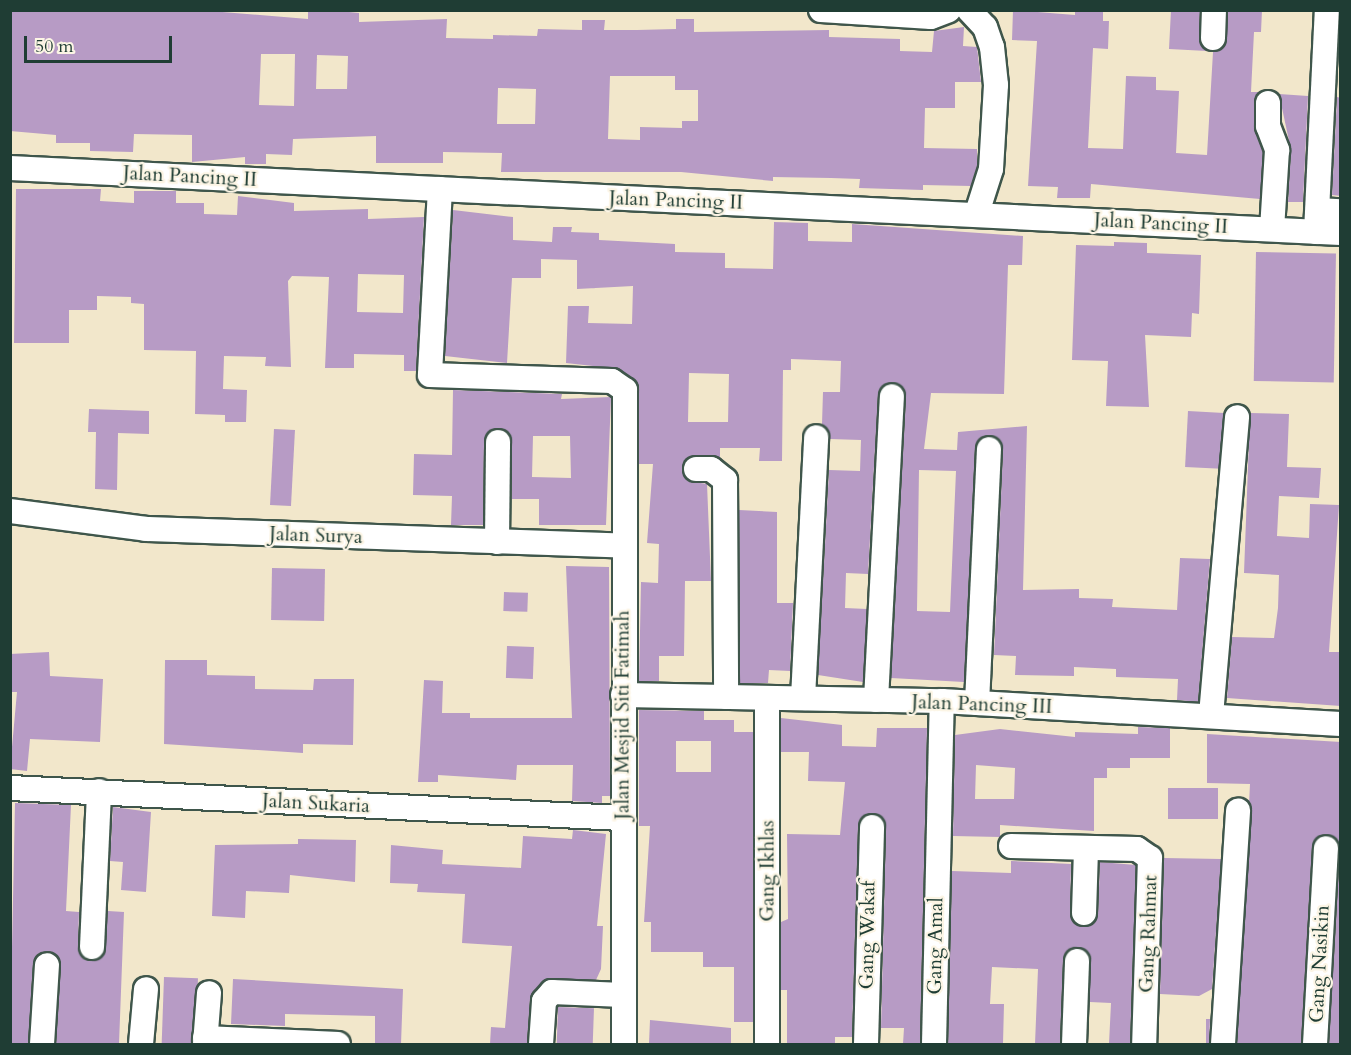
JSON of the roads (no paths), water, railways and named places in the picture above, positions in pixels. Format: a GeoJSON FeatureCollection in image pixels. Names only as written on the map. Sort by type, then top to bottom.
{"type":"FeatureCollection","features":[{"type":"Feature","properties":{"kind":"street"},"geometry":{"type":"LineString","coordinates":[[821,10],[931,17],[949,10]]}},
{"type":"Feature","properties":{"kind":"street"},"geometry":{"type":"LineString","coordinates":[[969,10],[985,27],[996,85],[991,169],[977,213]]}},
{"type":"Feature","properties":{"kind":"street"},"geometry":{"type":"LineString","coordinates":[[1213,38],[1214,10]]}},
{"type":"Feature","properties":{"kind":"street"},"geometry":{"type":"LineString","coordinates":[[1325,217],[1327,10]]}},
{"type":"Feature","properties":{"kind":"street"},"geometry":{"type":"LineString","coordinates":[[1268,103],[1268,126],[1277,150],[1272,229]]}},
{"type":"Feature","properties":{"kind":"street","name":"Jalan Pancing II"},"geometry":{"type":"LineString","coordinates":[[10,168],[1272,229],[1325,217],[1341,233]]}},
{"type":"Feature","properties":{"kind":"street","name":"Jalan Mesjid Siti Fatimah"},"geometry":{"type":"LineString","coordinates":[[440,189],[430,375],[612,381],[623,386],[621,818],[624,1044]]}},
{"type":"Feature","properties":{"kind":"street"},"geometry":{"type":"LineString","coordinates":[[876,700],[892,396]]}},
{"type":"Feature","properties":{"kind":"street"},"geometry":{"type":"LineString","coordinates":[[1211,715],[1237,417]]}},
{"type":"Feature","properties":{"kind":"street"},"geometry":{"type":"LineString","coordinates":[[803,698],[816,437]]}},
{"type":"Feature","properties":{"kind":"street"},"geometry":{"type":"LineString","coordinates":[[497,542],[498,442]]}},
{"type":"Feature","properties":{"kind":"street"},"geometry":{"type":"LineString","coordinates":[[977,703],[989,449]]}},
{"type":"Feature","properties":{"kind":"street"},"geometry":{"type":"LineString","coordinates":[[696,469],[711,469],[725,480],[726,697]]}},
{"type":"Feature","properties":{"kind":"street","name":"Jalan Surya"},"geometry":{"type":"LineString","coordinates":[[10,512],[146,529],[623,546]]}},
{"type":"Feature","properties":{"kind":"street","name":"Jalan Pancing III"},"geometry":{"type":"LineString","coordinates":[[622,695],[942,701],[1341,724]]}},
{"type":"Feature","properties":{"kind":"street","name":"Gang Ikhlas"},"geometry":{"type":"LineString","coordinates":[[767,698],[767,1044]]}},
{"type":"Feature","properties":{"kind":"street","name":"Gang Amal"},"geometry":{"type":"LineString","coordinates":[[934,1044],[935,847],[942,701]]}},
{"type":"Feature","properties":{"kind":"street","name":"Jalan Sukaria"},"geometry":{"type":"LineString","coordinates":[[10,788],[621,818]]}},
{"type":"Feature","properties":{"kind":"street"},"geometry":{"type":"LineString","coordinates":[[92,947],[99,791]]}},
{"type":"Feature","properties":{"kind":"street"},"geometry":{"type":"LineString","coordinates":[[1223,1044],[1238,810]]}},
{"type":"Feature","properties":{"kind":"street","name":"Gang Wakaf"},"geometry":{"type":"LineString","coordinates":[[866,1044],[872,827]]}},
{"type":"Feature","properties":{"kind":"street","name":"Gang Rahmat"},"geometry":{"type":"LineString","coordinates":[[1011,846],[1137,849],[1150,858],[1144,1044]]}},
{"type":"Feature","properties":{"kind":"street"},"geometry":{"type":"LineString","coordinates":[[1084,913],[1086,848]]}},
{"type":"Feature","properties":{"kind":"street","name":"Gang Nasikin"},"geometry":{"type":"LineString","coordinates":[[1315,1044],[1326,848]]}},
{"type":"Feature","properties":{"kind":"street"},"geometry":{"type":"LineString","coordinates":[[1074,1044],[1077,961]]}},
{"type":"Feature","properties":{"kind":"street"},"geometry":{"type":"LineString","coordinates":[[42,1044],[47,965]]}},
{"type":"Feature","properties":{"kind":"street"},"geometry":{"type":"LineString","coordinates":[[141,1044],[146,988]]}},
{"type":"Feature","properties":{"kind":"street"},"geometry":{"type":"LineString","coordinates":[[209,993],[205,1041],[338,1044]]}},
{"type":"Feature","properties":{"kind":"street"},"geometry":{"type":"LineString","coordinates":[[541,1044],[544,1001],[552,993],[623,995]]}}]}
